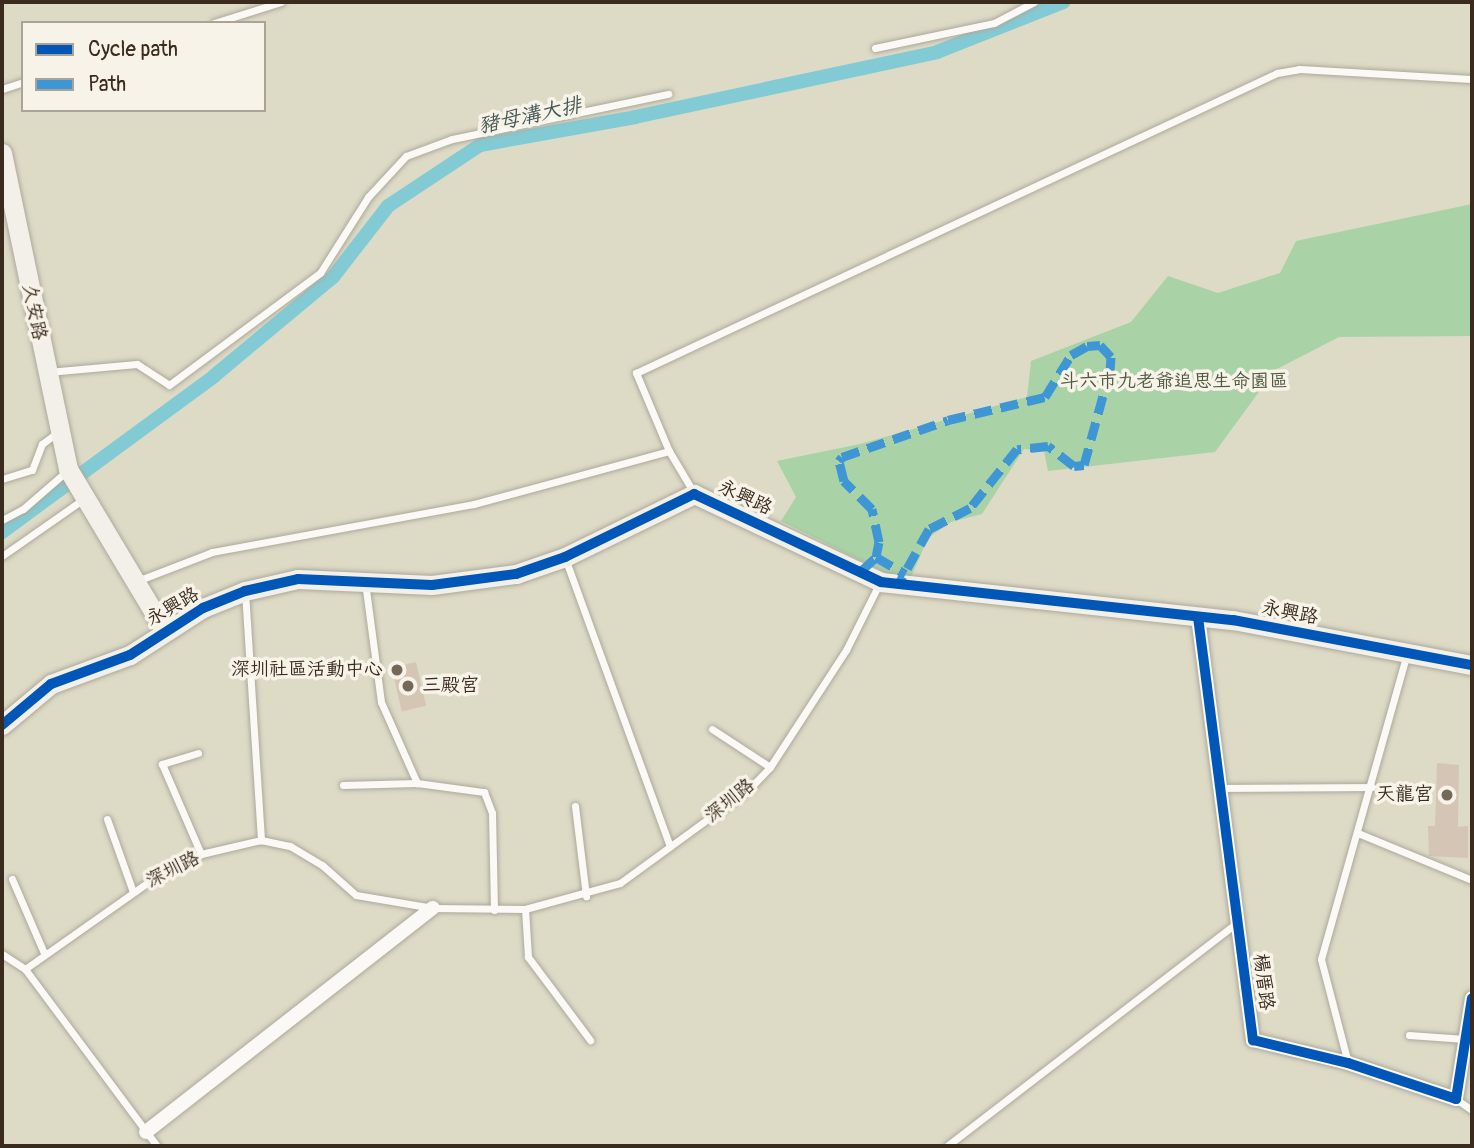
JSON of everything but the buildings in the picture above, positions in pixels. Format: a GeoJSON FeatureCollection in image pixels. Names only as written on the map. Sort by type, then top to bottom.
{"type":"FeatureCollection","features":[{"type":"Feature","properties":{"kind":"street","name":"久安路"},"geometry":{"type":"LineString","coordinates":[[2,153],[58,432],[68,469],[165,631]]}},
{"type":"Feature","properties":{"kind":"street","name":"永興路"},"geometry":{"type":"LineString","coordinates":[[2,725],[51,684],[130,655],[203,608],[245,591],[298,579],[432,585],[504,576],[565,556],[694,494],[881,582],[1198,617],[1472,665]]}},
{"type":"Feature","properties":{"kind":"street","name":"楊厝路"},"geometry":{"type":"LineString","coordinates":[[1198,617],[1217,788],[1253,1040],[1348,1063],[1456,1099]]}},
{"type":"Feature","properties":{"kind":"street"},"geometry":{"type":"LineString","coordinates":[[146,1132],[433,908]]}},
{"type":"Feature","properties":{"kind":"street"},"geometry":{"type":"LineString","coordinates":[[1456,1099],[1472,998]]}},
{"type":"Feature","properties":{"kind":"lane"},"geometry":{"type":"LineString","coordinates":[[220,21],[281,2]]}},
{"type":"Feature","properties":{"kind":"lane"},"geometry":{"type":"LineString","coordinates":[[875,48],[994,23],[1034,2]]}},
{"type":"Feature","properties":{"kind":"lane"},"geometry":{"type":"LineString","coordinates":[[694,494],[669,451],[636,373],[1264,79],[1299,69],[1472,79]]}},
{"type":"Feature","properties":{"kind":"lane"},"geometry":{"type":"LineString","coordinates":[[2,89],[21,83]]}},
{"type":"Feature","properties":{"kind":"lane"},"geometry":{"type":"LineString","coordinates":[[46,372],[137,364],[169,385],[320,273],[368,197],[406,156],[452,139],[668,94]]}},
{"type":"Feature","properties":{"kind":"lane"},"geometry":{"type":"LineString","coordinates":[[2,479],[32,470],[42,444],[58,432]]}},
{"type":"Feature","properties":{"kind":"lane"},"geometry":{"type":"LineString","coordinates":[[136,582],[212,552],[474,504],[669,451]]}},
{"type":"Feature","properties":{"kind":"lane"},"geometry":{"type":"LineString","coordinates":[[2,520],[23,509],[68,469]]}},
{"type":"Feature","properties":{"kind":"lane"},"geometry":{"type":"LineString","coordinates":[[2,556],[85,498]]}},
{"type":"Feature","properties":{"kind":"lane"},"geometry":{"type":"LineString","coordinates":[[565,556],[670,847]]}},
{"type":"Feature","properties":{"kind":"lane"},"geometry":{"type":"LineString","coordinates":[[365,582],[381,702],[417,783]]}},
{"type":"Feature","properties":{"kind":"lane","name":"深圳路"},"geometry":{"type":"LineString","coordinates":[[25,969],[133,892],[201,854],[261,840],[300,852],[356,895],[433,908],[525,909],[586,896],[620,883],[748,789],[770,767],[846,650],[881,582]]}},
{"type":"Feature","properties":{"kind":"lane"},"geometry":{"type":"LineString","coordinates":[[245,591],[261,840]]}},
{"type":"Feature","properties":{"kind":"lane"},"geometry":{"type":"LineString","coordinates":[[1348,1063],[1321,959],[1372,787],[1407,653]]}},
{"type":"Feature","properties":{"kind":"lane"},"geometry":{"type":"LineString","coordinates":[[712,729],[770,767]]}},
{"type":"Feature","properties":{"kind":"lane"},"geometry":{"type":"LineString","coordinates":[[198,753],[163,764],[201,854]]}},
{"type":"Feature","properties":{"kind":"lane"},"geometry":{"type":"LineString","coordinates":[[343,785],[417,783],[484,792],[492,813],[494,910]]}},
{"type":"Feature","properties":{"kind":"lane"},"geometry":{"type":"LineString","coordinates":[[1217,788],[1372,787]]}},
{"type":"Feature","properties":{"kind":"lane"},"geometry":{"type":"LineString","coordinates":[[575,806],[586,896]]}},
{"type":"Feature","properties":{"kind":"lane"},"geometry":{"type":"LineString","coordinates":[[107,819],[133,892]]}},
{"type":"Feature","properties":{"kind":"lane"},"geometry":{"type":"LineString","coordinates":[[1358,833],[1472,880]]}},
{"type":"Feature","properties":{"kind":"lane"},"geometry":{"type":"LineString","coordinates":[[12,879],[44,953]]}},
{"type":"Feature","properties":{"kind":"lane"},"geometry":{"type":"LineString","coordinates":[[525,909],[528,957],[590,1040]]}},
{"type":"Feature","properties":{"kind":"lane"},"geometry":{"type":"LineString","coordinates":[[947,1146],[1238,922]]}},
{"type":"Feature","properties":{"kind":"lane"},"geometry":{"type":"LineString","coordinates":[[2,954],[25,969],[157,1146]]}},
{"type":"Feature","properties":{"kind":"lane"},"geometry":{"type":"LineString","coordinates":[[1409,1035],[1465,1039]]}},
{"type":"Feature","properties":{"kind":"lane"},"geometry":{"type":"LineString","coordinates":[[1456,1099],[1472,1110]]}},
{"type":"Feature","properties":{"kind":"green space","name":"斗六市九老爺追思生命園區"},"geometry":{"type":"Polygon","coordinates":[[[1472,204],[1472,336],[1339,337],[1275,370],[1215,452],[1048,471],[1044,451],[1024,449],[982,514],[951,522],[928,538],[908,584],[781,521],[796,497],[777,461],[860,444],[1027,397],[1031,361],[1131,322],[1168,276],[1218,293],[1280,273],[1296,241],[1472,204]]]}},
{"type":"Feature","properties":{"kind":"waterway","name":"豬母溝大排"},"geometry":{"type":"LineString","coordinates":[[2,532],[214,376],[333,277],[388,206],[480,145],[635,117],[937,52],[1063,2]]}},
{"type":"Feature","properties":{"kind":"marked path"},"geometry":{"type":"LineString","coordinates":[[861,571],[876,557],[879,542],[872,509],[844,481],[839,461],[842,457],[948,420],[1045,397],[1071,355],[1087,346],[1100,345],[1111,357],[1110,370],[1084,465],[1074,466],[1048,446],[1017,449],[970,508],[929,529],[898,585]]}},
{"type":"Feature","properties":{"kind":"marked path"},"geometry":{"type":"LineString","coordinates":[[876,557],[905,574]]}},
{"type":"Feature","properties":{"kind":"cycle path"},"geometry":{"type":"LineString","coordinates":[[2,725],[51,684],[130,655],[203,608],[245,591],[298,579],[432,585],[516,574],[565,557],[694,494],[881,582],[1233,620],[1472,665]]}},
{"type":"Feature","properties":{"kind":"cycle path"},"geometry":{"type":"LineString","coordinates":[[1198,617],[1253,1040],[1348,1063],[1456,1099],[1472,998]]}},
{"type":"Feature","properties":{"kind":"place","name":"深圳社區活動中心"},"geometry":{"type":"Point","coordinates":[397,670]}},
{"type":"Feature","properties":{"kind":"place","name":"三殿宮"},"geometry":{"type":"Point","coordinates":[408,686]}},
{"type":"Feature","properties":{"kind":"place","name":"天龍宮"},"geometry":{"type":"Point","coordinates":[1447,795]}}]}
